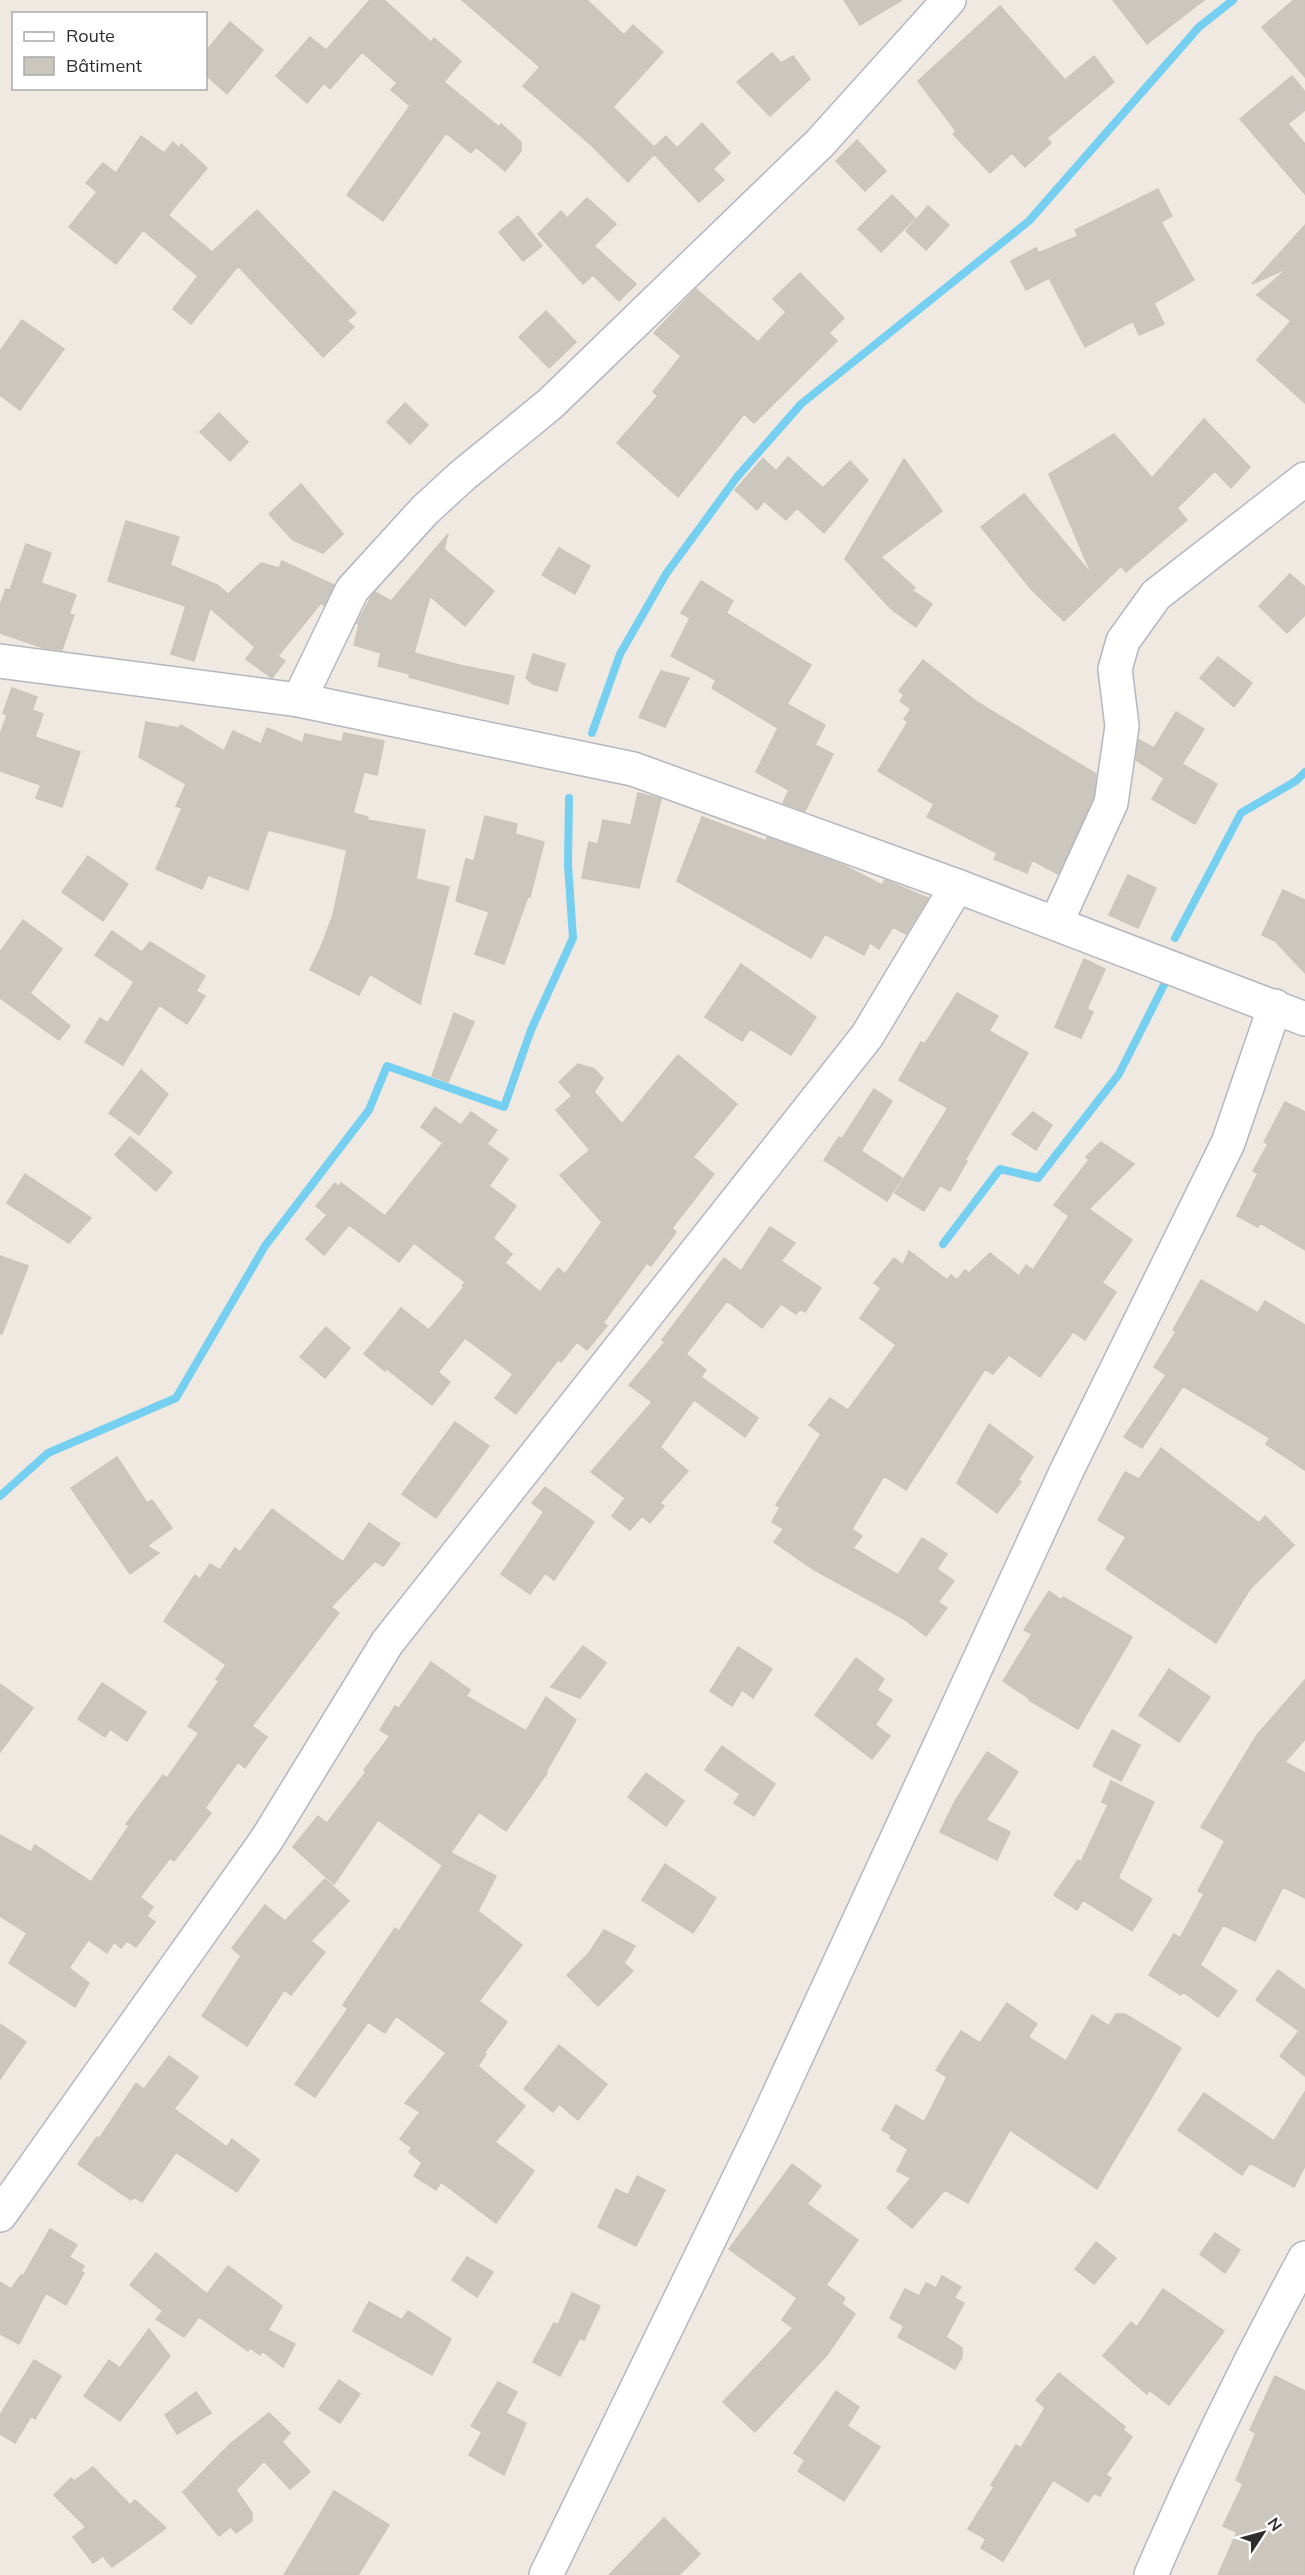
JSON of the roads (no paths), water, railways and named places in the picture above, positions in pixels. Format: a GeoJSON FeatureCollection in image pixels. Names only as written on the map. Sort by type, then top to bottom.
{"type":"FeatureCollection","features":[{"type":"Feature","properties":{"kind":"street"},"geometry":{"type":"LineString","coordinates":[[299,700],[352,590],[425,510],[462,476],[550,404],[820,143],[949,0]]}},
{"type":"Feature","properties":{"kind":"street"},"geometry":{"type":"LineString","coordinates":[[1056,923],[1111,803],[1122,726],[1115,669],[1123,641],[1156,596],[1305,479]]}},
{"type":"Feature","properties":{"kind":"street"},"geometry":{"type":"LineString","coordinates":[[0,661],[299,700],[633,769],[957,886],[1305,1019]]}},
{"type":"Feature","properties":{"kind":"street"},"geometry":{"type":"LineString","coordinates":[[0,2215],[267,1839],[387,1642],[867,1036],[957,886]]}},
{"type":"Feature","properties":{"kind":"street"},"geometry":{"type":"LineString","coordinates":[[546,2575],[762,2131],[1067,1470],[1228,1143],[1275,1006]]}},
{"type":"Feature","properties":{"kind":"street"},"geometry":{"type":"LineString","coordinates":[[1151,2575],[1170,2530],[1270,2321],[1305,2258]]}},
{"type":"Feature","properties":{"kind":"waterway"},"geometry":{"type":"LineString","coordinates":[[592,733],[620,654],[666,574],[737,477],[801,404],[1029,221],[1199,27],[1233,0]]}},
{"type":"Feature","properties":{"kind":"waterway"},"geometry":{"type":"LineString","coordinates":[[1175,938],[1241,813],[1296,781],[1305,772]]}},
{"type":"Feature","properties":{"kind":"waterway"},"geometry":{"type":"LineString","coordinates":[[0,1496],[48,1453],[176,1398],[265,1246],[369,1110],[387,1066],[504,1107],[531,1030],[573,938],[568,865],[569,798]]}},
{"type":"Feature","properties":{"kind":"waterway"},"geometry":{"type":"LineString","coordinates":[[943,1244],[1000,1169],[1038,1178],[1119,1074],[1164,985]]}}]}
